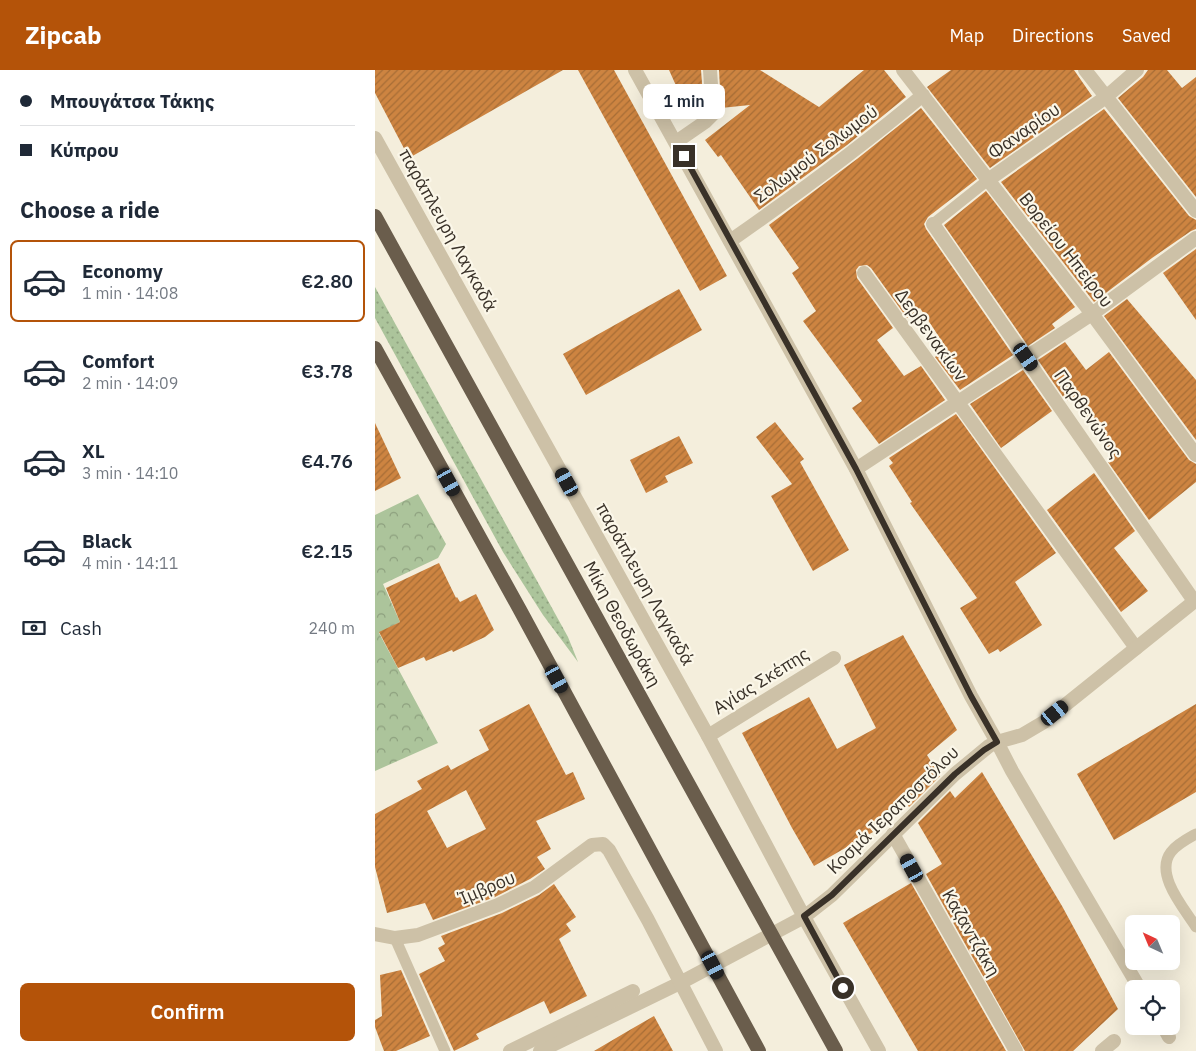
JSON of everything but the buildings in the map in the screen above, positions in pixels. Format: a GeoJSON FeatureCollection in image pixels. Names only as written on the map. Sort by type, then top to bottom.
{"type":"FeatureCollection","features":[{"type":"Feature","properties":{"kind":"highway","name":"Μίκη Θεοδωράκη"},"geometry":{"type":"LineString","coordinates":[[375,216],[836,1051]]}},
{"type":"Feature","properties":{"kind":"highway"},"geometry":{"type":"LineString","coordinates":[[375,348],[520,610],[759,1051]]}},
{"type":"Feature","properties":{"kind":"street"},"geometry":{"type":"LineString","coordinates":[[635,70],[856,469],[1011,771],[1135,980]]}},
{"type":"Feature","properties":{"kind":"street"},"geometry":{"type":"LineString","coordinates":[[676,142],[705,122],[713,114],[710,70]]}},
{"type":"Feature","properties":{"kind":"street","name":"Βορείου Ηπείρου"},"geometry":{"type":"LineString","coordinates":[[903,70],[1091,314],[1196,455]]}},
{"type":"Feature","properties":{"kind":"street"},"geometry":{"type":"LineString","coordinates":[[1085,70],[1196,211]]}},
{"type":"Feature","properties":{"kind":"street","name":"Φαναρίου"},"geometry":{"type":"LineString","coordinates":[[988,180],[1106,96],[1137,70]]}},
{"type":"Feature","properties":{"kind":"street","name":"Σολωμού Σολωμού"},"geometry":{"type":"LineString","coordinates":[[730,241],[871,139],[923,95]]}},
{"type":"Feature","properties":{"kind":"street","name":"παράπλευρη Λαγκαδά"},"geometry":{"type":"LineString","coordinates":[[375,138],[708,736],[804,916],[879,1051]]}},
{"type":"Feature","properties":{"kind":"street","name":"Παρθενώνος"},"geometry":{"type":"LineString","coordinates":[[933,224],[1195,600]]}},
{"type":"Feature","properties":{"kind":"street","name":"Δερβενακίων"},"geometry":{"type":"LineString","coordinates":[[864,273],[956,402],[1091,314],[1196,238]]}},
{"type":"Feature","properties":{"kind":"street"},"geometry":{"type":"LineString","coordinates":[[856,469],[956,402],[1136,648]]}},
{"type":"Feature","properties":{"kind":"street","name":"Κοσμά Ιεραποστόλου"},"geometry":{"type":"LineString","coordinates":[[540,1051],[679,983],[804,916],[832,895],[955,774],[978,754],[997,742],[1022,734],[1044,722],[1195,600]]}},
{"type":"Feature","properties":{"kind":"street","name":"Αγίας Σκέπης"},"geometry":{"type":"LineString","coordinates":[[708,736],[834,658]]}},
{"type":"Feature","properties":{"kind":"street","name":"Καζαντζάκη"},"geometry":{"type":"LineString","coordinates":[[893,834],[1016,1051]]}},
{"type":"Feature","properties":{"kind":"street","name":"Ίμβρου"},"geometry":{"type":"LineString","coordinates":[[375,934],[395,938],[418,935],[507,901],[547,879],[589,847],[595,844],[603,844],[609,850],[643,912],[679,983]]}},
{"type":"Feature","properties":{"kind":"street"},"geometry":{"type":"LineString","coordinates":[[679,983],[716,1051]]}},
{"type":"Feature","properties":{"kind":"street"},"geometry":{"type":"LineString","coordinates":[[518,1049],[633,991]]}},
{"type":"Feature","properties":{"kind":"street"},"geometry":{"type":"LineString","coordinates":[[1102,1051],[1114,1041]]}},
{"type":"Feature","properties":{"kind":"lane","name":"Φαναρίου"},"geometry":{"type":"LineString","coordinates":[[933,224],[988,180]]}},
{"type":"Feature","properties":{"kind":"lane"},"geometry":{"type":"LineString","coordinates":[[1196,834],[1171,852],[1165,864],[1169,884],[1196,927]]}},
{"type":"Feature","properties":{"kind":"lane"},"geometry":{"type":"LineString","coordinates":[[395,938],[445,1051]]}},
{"type":"Feature","properties":{"kind":"green space"},"geometry":{"type":"Polygon","coordinates":[[[375,287],[568,637],[578,662],[543,615],[503,552],[375,318],[375,287]]]}},
{"type":"Feature","properties":{"kind":"green space"},"geometry":{"type":"Polygon","coordinates":[[[418,494],[446,544],[438,558],[383,584],[400,622],[379,633],[438,743],[375,771],[375,515],[418,494]]]}},
{"type":"Feature","properties":{"kind":"route"},"geometry":{"type":"LineString","coordinates":[[684,156],[856,469],[971,696],[997,742],[973,758],[955,774],[832,895],[804,916],[843,988]]}}]}
